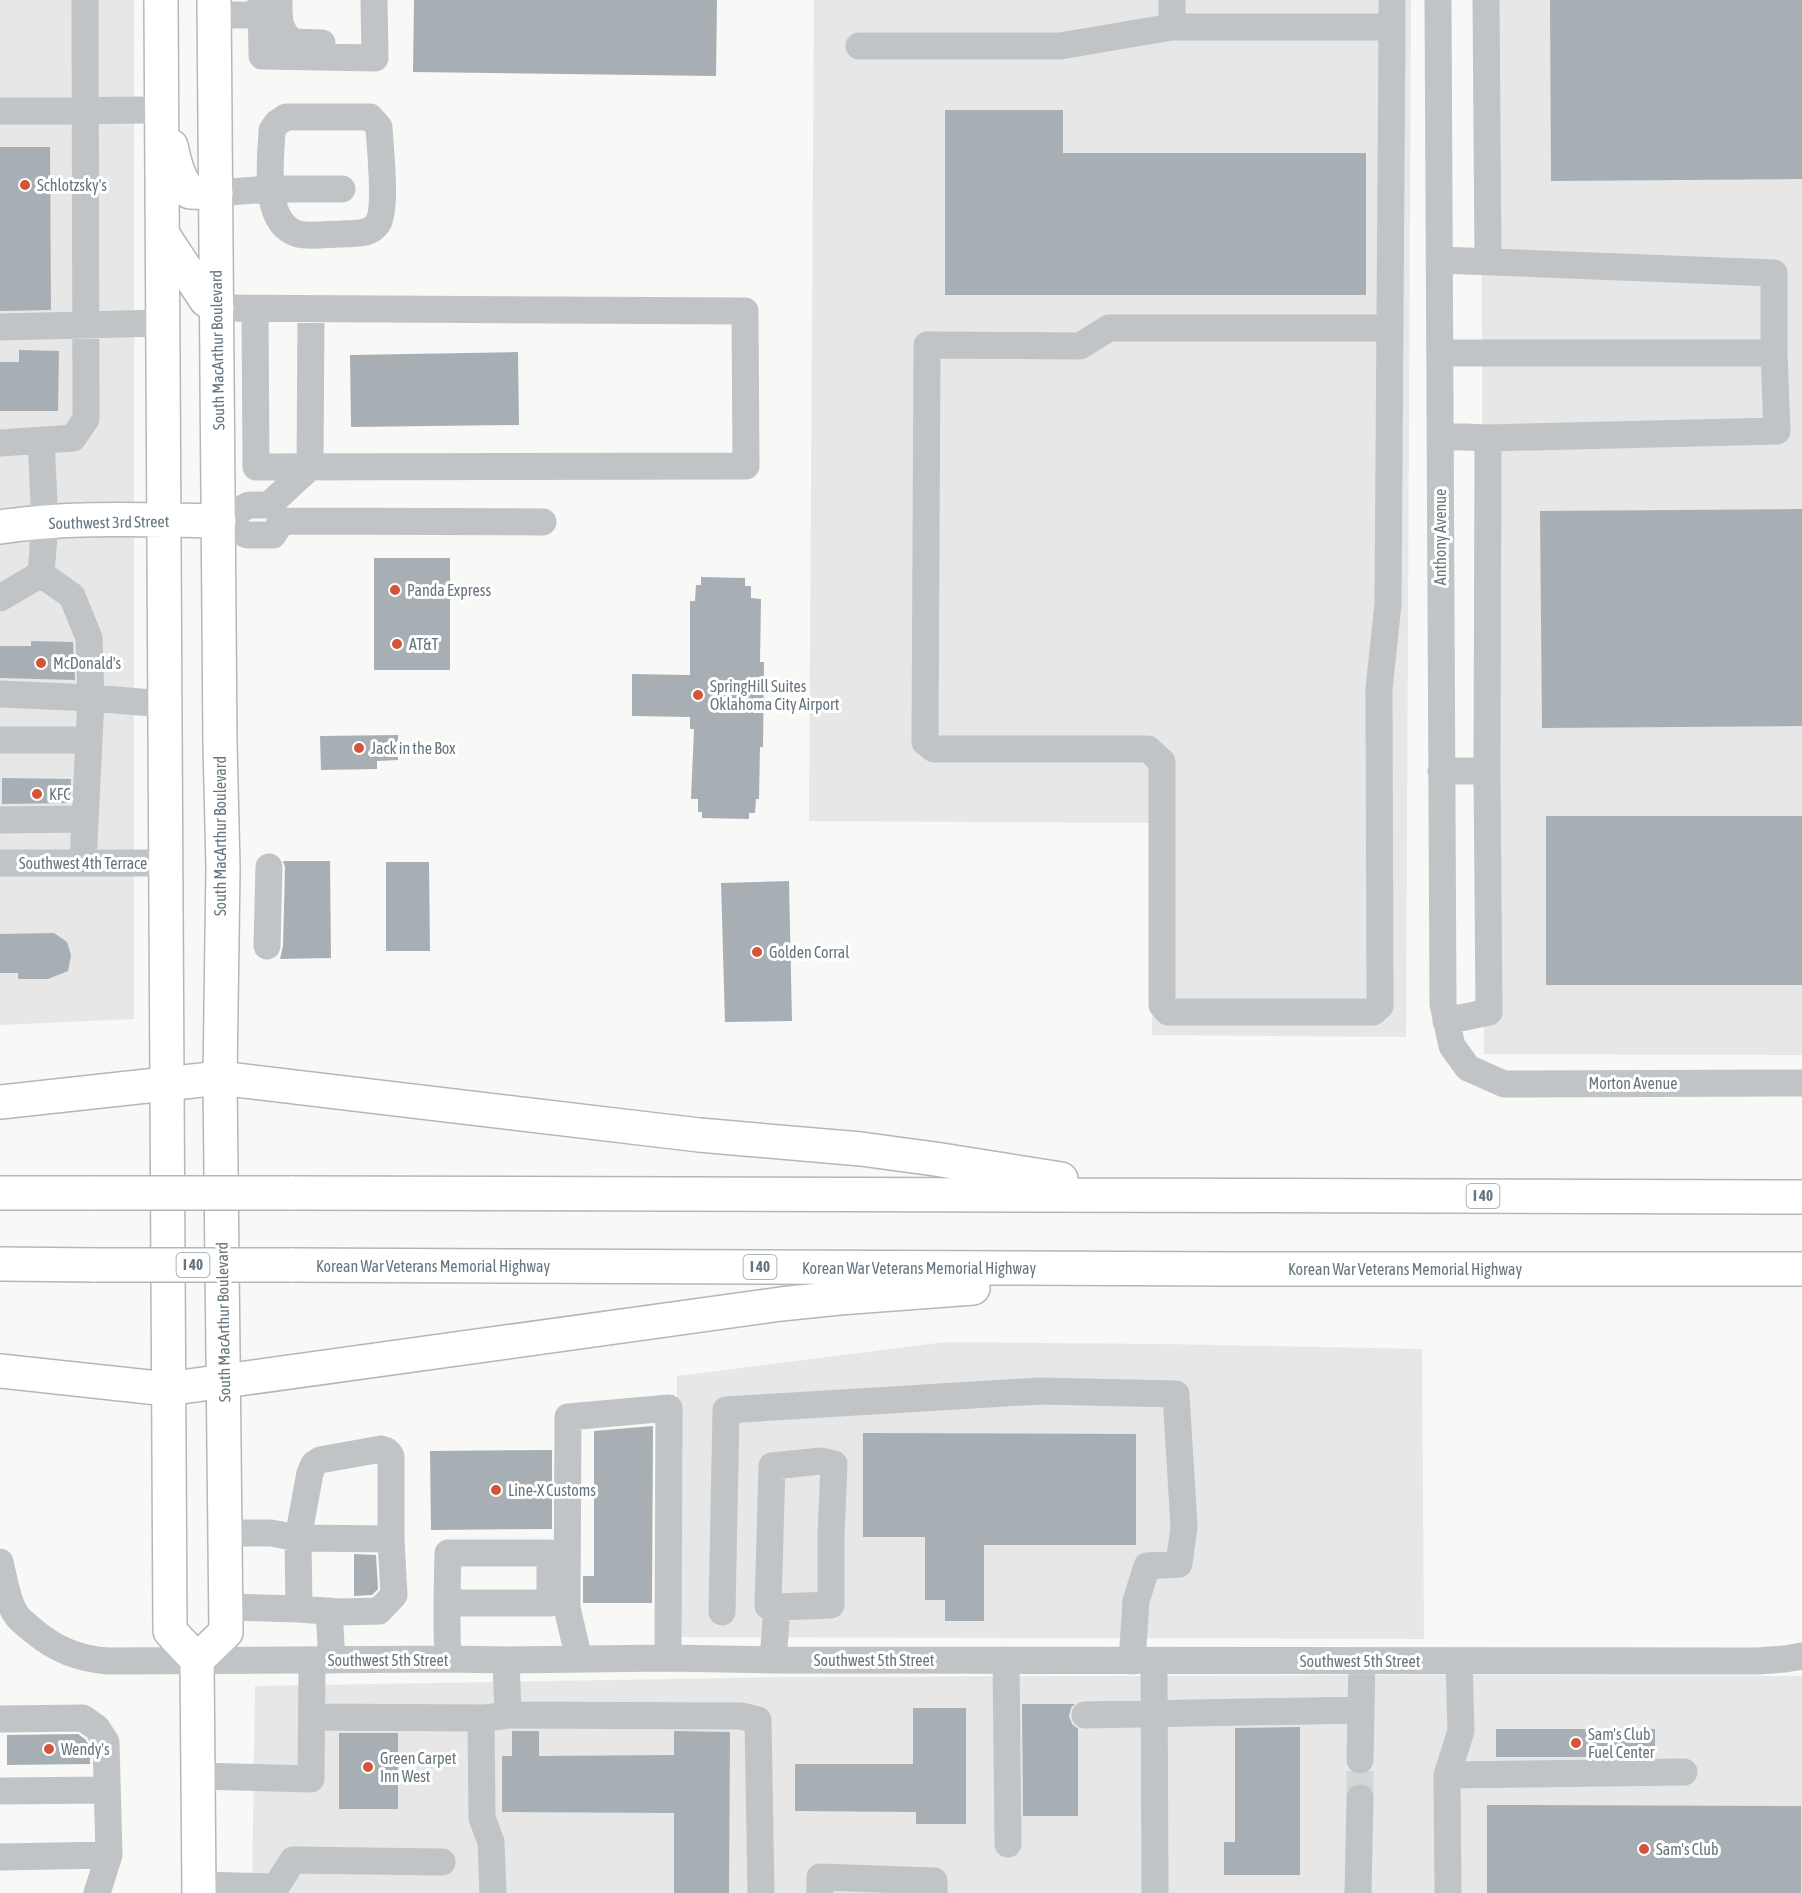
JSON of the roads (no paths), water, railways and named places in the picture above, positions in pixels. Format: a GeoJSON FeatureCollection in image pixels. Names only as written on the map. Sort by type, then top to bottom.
{"type":"FeatureCollection","features":[{"type":"Feature","properties":{"kind":"main road"},"geometry":{"type":"LineString","coordinates":[[161,0],[165,521],[165,1083],[170,1631],[197,1660],[199,1889]]}},
{"type":"Feature","properties":{"kind":"main road","name":"South MacArthur Boulevard"},"geometry":{"type":"LineString","coordinates":[[197,1660],[226,1632],[220,1078],[222,868],[214,8]]}},
{"type":"Feature","properties":{"kind":"main road"},"geometry":{"type":"LineString","coordinates":[[162,110],[178,173],[184,185],[190,192],[216,193]]}},
{"type":"Feature","properties":{"kind":"main road"},"geometry":{"type":"LineString","coordinates":[[163,235],[206,300],[217,308]]}},
{"type":"Feature","properties":{"kind":"main road","name":"Southwest 3rd Street"},"geometry":{"type":"LineString","coordinates":[[0,527],[45,523],[219,521]]}},
{"type":"Feature","properties":{"kind":"main road"},"geometry":{"type":"LineString","coordinates":[[0,1102],[220,1078],[699,1135],[861,1149],[1164,1196]]}},
{"type":"Feature","properties":{"kind":"main road","name":"I 40"},"geometry":{"type":"LineString","coordinates":[[0,1193],[1802,1197]]}},
{"type":"Feature","properties":{"kind":"main road","name":"Korean War Veterans Memorial Highway"},"geometry":{"type":"LineString","coordinates":[[0,1264],[1802,1269]]}},
{"type":"Feature","properties":{"kind":"main road"},"geometry":{"type":"LineString","coordinates":[[0,1371],[167,1389],[839,1298],[1230,1269]]}},
{"type":"Feature","properties":{"kind":"street"},"geometry":{"type":"LineString","coordinates":[[0,443],[73,438],[86,418],[85,0]]}},
{"type":"Feature","properties":{"kind":"street"},"geometry":{"type":"LineString","coordinates":[[267,5],[283,33],[292,42],[335,44],[356,40],[365,25],[364,0]]}},
{"type":"Feature","properties":{"kind":"street"},"geometry":{"type":"LineString","coordinates":[[267,5],[262,56],[375,58],[375,0]]}},
{"type":"Feature","properties":{"kind":"street"},"geometry":{"type":"LineString","coordinates":[[1172,0],[1172,27]]}},
{"type":"Feature","properties":{"kind":"street"},"geometry":{"type":"LineString","coordinates":[[1390,328],[1108,328],[1080,346],[927,345],[925,742],[934,749],[1148,749],[1162,762],[1162,1005],[1168,1012],[1373,1012],[1380,1006],[1379,689],[1389,604],[1392,0]]}},
{"type":"Feature","properties":{"kind":"street","name":"Anthony Avenue"},"geometry":{"type":"LineString","coordinates":[[1438,0],[1443,1004],[1452,1046],[1468,1068]]}},
{"type":"Feature","properties":{"kind":"street"},"geometry":{"type":"LineString","coordinates":[[1486,0],[1488,261]]}},
{"type":"Feature","properties":{"kind":"street"},"geometry":{"type":"LineString","coordinates":[[214,8],[267,5]]}},
{"type":"Feature","properties":{"kind":"street"},"geometry":{"type":"LineString","coordinates":[[859,46],[1060,46],[1172,27],[1392,27]]}},
{"type":"Feature","properties":{"kind":"street"},"geometry":{"type":"LineString","coordinates":[[0,111],[162,110]]}},
{"type":"Feature","properties":{"kind":"street"},"geometry":{"type":"LineString","coordinates":[[286,117],[370,117],[380,127],[381,217],[376,226],[365,233],[299,234],[285,226],[272,200],[272,130],[277,123],[286,117]]}},
{"type":"Feature","properties":{"kind":"street"},"geometry":{"type":"LineString","coordinates":[[216,193],[272,200],[342,189]]}},
{"type":"Feature","properties":{"kind":"street"},"geometry":{"type":"LineString","coordinates":[[1440,260],[1774,273],[1777,431],[1488,438],[1440,436]]}},
{"type":"Feature","properties":{"kind":"street"},"geometry":{"type":"LineString","coordinates":[[217,308],[745,311],[746,466],[256,467],[255,309]]}},
{"type":"Feature","properties":{"kind":"street"},"geometry":{"type":"LineString","coordinates":[[276,513],[310,467],[311,310]]}},
{"type":"Feature","properties":{"kind":"street"},"geometry":{"type":"LineString","coordinates":[[0,327],[163,323]]}},
{"type":"Feature","properties":{"kind":"street"},"geometry":{"type":"LineString","coordinates":[[1440,353],[1774,353]]}},
{"type":"Feature","properties":{"kind":"street"},"geometry":{"type":"LineString","coordinates":[[1446,1021],[1489,1012],[1488,438]]}},
{"type":"Feature","properties":{"kind":"street"},"geometry":{"type":"LineString","coordinates":[[41,440],[45,523],[41,574]]}},
{"type":"Feature","properties":{"kind":"street"},"geometry":{"type":"LineString","coordinates":[[219,521],[249,505],[276,513],[543,522]]}},
{"type":"Feature","properties":{"kind":"street"},"geometry":{"type":"LineString","coordinates":[[0,598],[41,574]]}},
{"type":"Feature","properties":{"kind":"street"},"geometry":{"type":"LineString","coordinates":[[41,574],[72,596],[89,638],[91,698],[83,863]]}},
{"type":"Feature","properties":{"kind":"street"},"geometry":{"type":"LineString","coordinates":[[0,694],[165,704]]}},
{"type":"Feature","properties":{"kind":"street"},"geometry":{"type":"LineString","coordinates":[[0,740],[89,740]]}},
{"type":"Feature","properties":{"kind":"street"},"geometry":{"type":"LineString","coordinates":[[1442,771],[1487,771]]}},
{"type":"Feature","properties":{"kind":"street"},"geometry":{"type":"LineString","coordinates":[[0,820],[85,819]]}},
{"type":"Feature","properties":{"kind":"street"},"geometry":{"type":"LineString","coordinates":[[1442,836],[1487,835]]}},
{"type":"Feature","properties":{"kind":"street","name":"Southwest 4th Terrace"},"geometry":{"type":"LineString","coordinates":[[0,863],[165,863]]}},
{"type":"Feature","properties":{"kind":"street"},"geometry":{"type":"LineString","coordinates":[[267,946],[268,867]]}},
{"type":"Feature","properties":{"kind":"street","name":"Morton Avenue"},"geometry":{"type":"LineString","coordinates":[[1468,1068],[1504,1084],[1802,1083]]}},
{"type":"Feature","properties":{"kind":"street"},"geometry":{"type":"LineString","coordinates":[[722,1612],[726,1410],[1040,1391],[1176,1394],[1184,1527],[1179,1564],[1147,1566],[1136,1601],[1143,1660],[1154,1713],[1155,1893]]}},
{"type":"Feature","properties":{"kind":"street"},"geometry":{"type":"LineString","coordinates":[[579,1659],[567,1608],[568,1418],[669,1408],[668,1658]]}},
{"type":"Feature","properties":{"kind":"street"},"geometry":{"type":"LineString","coordinates":[[226,1607],[329,1611],[380,1611],[394,1595],[391,1456],[387,1451],[381,1449],[320,1460],[314,1464],[310,1473],[298,1538],[299,1609]]}},
{"type":"Feature","properties":{"kind":"street"},"geometry":{"type":"LineString","coordinates":[[772,1607],[831,1605],[834,1464],[821,1461],[772,1466],[772,1607],[772,1660]]}},
{"type":"Feature","properties":{"kind":"street"},"geometry":{"type":"LineString","coordinates":[[226,1533],[271,1533],[298,1538],[391,1539]]}},
{"type":"Feature","properties":{"kind":"street","name":"Southwest 5th Street"},"geometry":{"type":"LineString","coordinates":[[0,1562],[6,1589],[8,1621],[49,1643],[88,1659],[108,1661],[668,1658],[772,1660],[1758,1660],[1802,1656]]}},
{"type":"Feature","properties":{"kind":"street"},"geometry":{"type":"LineString","coordinates":[[447,1603],[448,1659]]}},
{"type":"Feature","properties":{"kind":"street"},"geometry":{"type":"LineString","coordinates":[[198,1776],[311,1779],[312,1717],[329,1611]]}},
{"type":"Feature","properties":{"kind":"street"},"geometry":{"type":"LineString","coordinates":[[506,1660],[508,1715]]}},
{"type":"Feature","properties":{"kind":"street"},"geometry":{"type":"LineString","coordinates":[[1006,1660],[1008,1844]]}},
{"type":"Feature","properties":{"kind":"street"},"geometry":{"type":"LineString","coordinates":[[1360,1760],[1362,1660]]}},
{"type":"Feature","properties":{"kind":"street"},"geometry":{"type":"LineString","coordinates":[[1448,1893],[1447,1775],[1461,1731],[1459,1660]]}},
{"type":"Feature","properties":{"kind":"street"},"geometry":{"type":"LineString","coordinates":[[1084,1714],[1361,1710]]}},
{"type":"Feature","properties":{"kind":"street"},"geometry":{"type":"LineString","coordinates":[[312,1717],[741,1716],[758,1720],[760,1893]]}},
{"type":"Feature","properties":{"kind":"street"},"geometry":{"type":"LineString","coordinates":[[0,1719],[83,1718],[97,1728],[106,1743],[109,1856],[98,1893]]}},
{"type":"Feature","properties":{"kind":"street"},"geometry":{"type":"LineString","coordinates":[[481,1718],[482,1818],[491,1842],[493,1893]]}},
{"type":"Feature","properties":{"kind":"street"},"geometry":{"type":"LineString","coordinates":[[1447,1775],[1684,1772]]}},
{"type":"Feature","properties":{"kind":"street"},"geometry":{"type":"LineString","coordinates":[[0,1791],[107,1790]]}},
{"type":"Feature","properties":{"kind":"street"},"geometry":{"type":"LineString","coordinates":[[1358,1893],[1359,1798]]}},
{"type":"Feature","properties":{"kind":"street"},"geometry":{"type":"LineString","coordinates":[[0,1857],[109,1856]]}},
{"type":"Feature","properties":{"kind":"street"},"geometry":{"type":"LineString","coordinates":[[199,1889],[276,1887],[292,1860],[442,1862]]}},
{"type":"Feature","properties":{"kind":"street"},"geometry":{"type":"LineString","coordinates":[[820,1893],[820,1877],[934,1881],[934,1893]]}},
{"type":"Feature","properties":{"kind":"tunnel"},"geometry":{"type":"LineString","coordinates":[[1360,1760],[1360,1798]]}},
{"type":"Feature","properties":{"kind":"place","name":"Schlotzsky's"},"geometry":{"type":"Point","coordinates":[25,185]}},
{"type":"Feature","properties":{"kind":"place","name":"Panda Express"},"geometry":{"type":"Point","coordinates":[395,590]}},
{"type":"Feature","properties":{"kind":"place","name":"AT&T"},"geometry":{"type":"Point","coordinates":[397,644]}},
{"type":"Feature","properties":{"kind":"place","name":"McDonald's"},"geometry":{"type":"Point","coordinates":[41,663]}},
{"type":"Feature","properties":{"kind":"place","name":"SpringHill Suites Oklahoma City Airport"},"geometry":{"type":"Point","coordinates":[698,695]}},
{"type":"Feature","properties":{"kind":"place","name":"Jack in the Box"},"geometry":{"type":"Point","coordinates":[359,748]}},
{"type":"Feature","properties":{"kind":"place","name":"KFC"},"geometry":{"type":"Point","coordinates":[37,794]}},
{"type":"Feature","properties":{"kind":"place","name":"Golden Corral"},"geometry":{"type":"Point","coordinates":[757,952]}},
{"type":"Feature","properties":{"kind":"place","name":"Line-X Customs"},"geometry":{"type":"Point","coordinates":[496,1490]}},
{"type":"Feature","properties":{"kind":"place","name":"Sam's Club Fuel Center"},"geometry":{"type":"Point","coordinates":[1576,1743]}},
{"type":"Feature","properties":{"kind":"place","name":"Wendy's"},"geometry":{"type":"Point","coordinates":[49,1749]}},
{"type":"Feature","properties":{"kind":"place","name":"Green Carpet Inn West"},"geometry":{"type":"Point","coordinates":[368,1767]}},
{"type":"Feature","properties":{"kind":"place","name":"Sam's Club"},"geometry":{"type":"Point","coordinates":[1644,1849]}}]}
